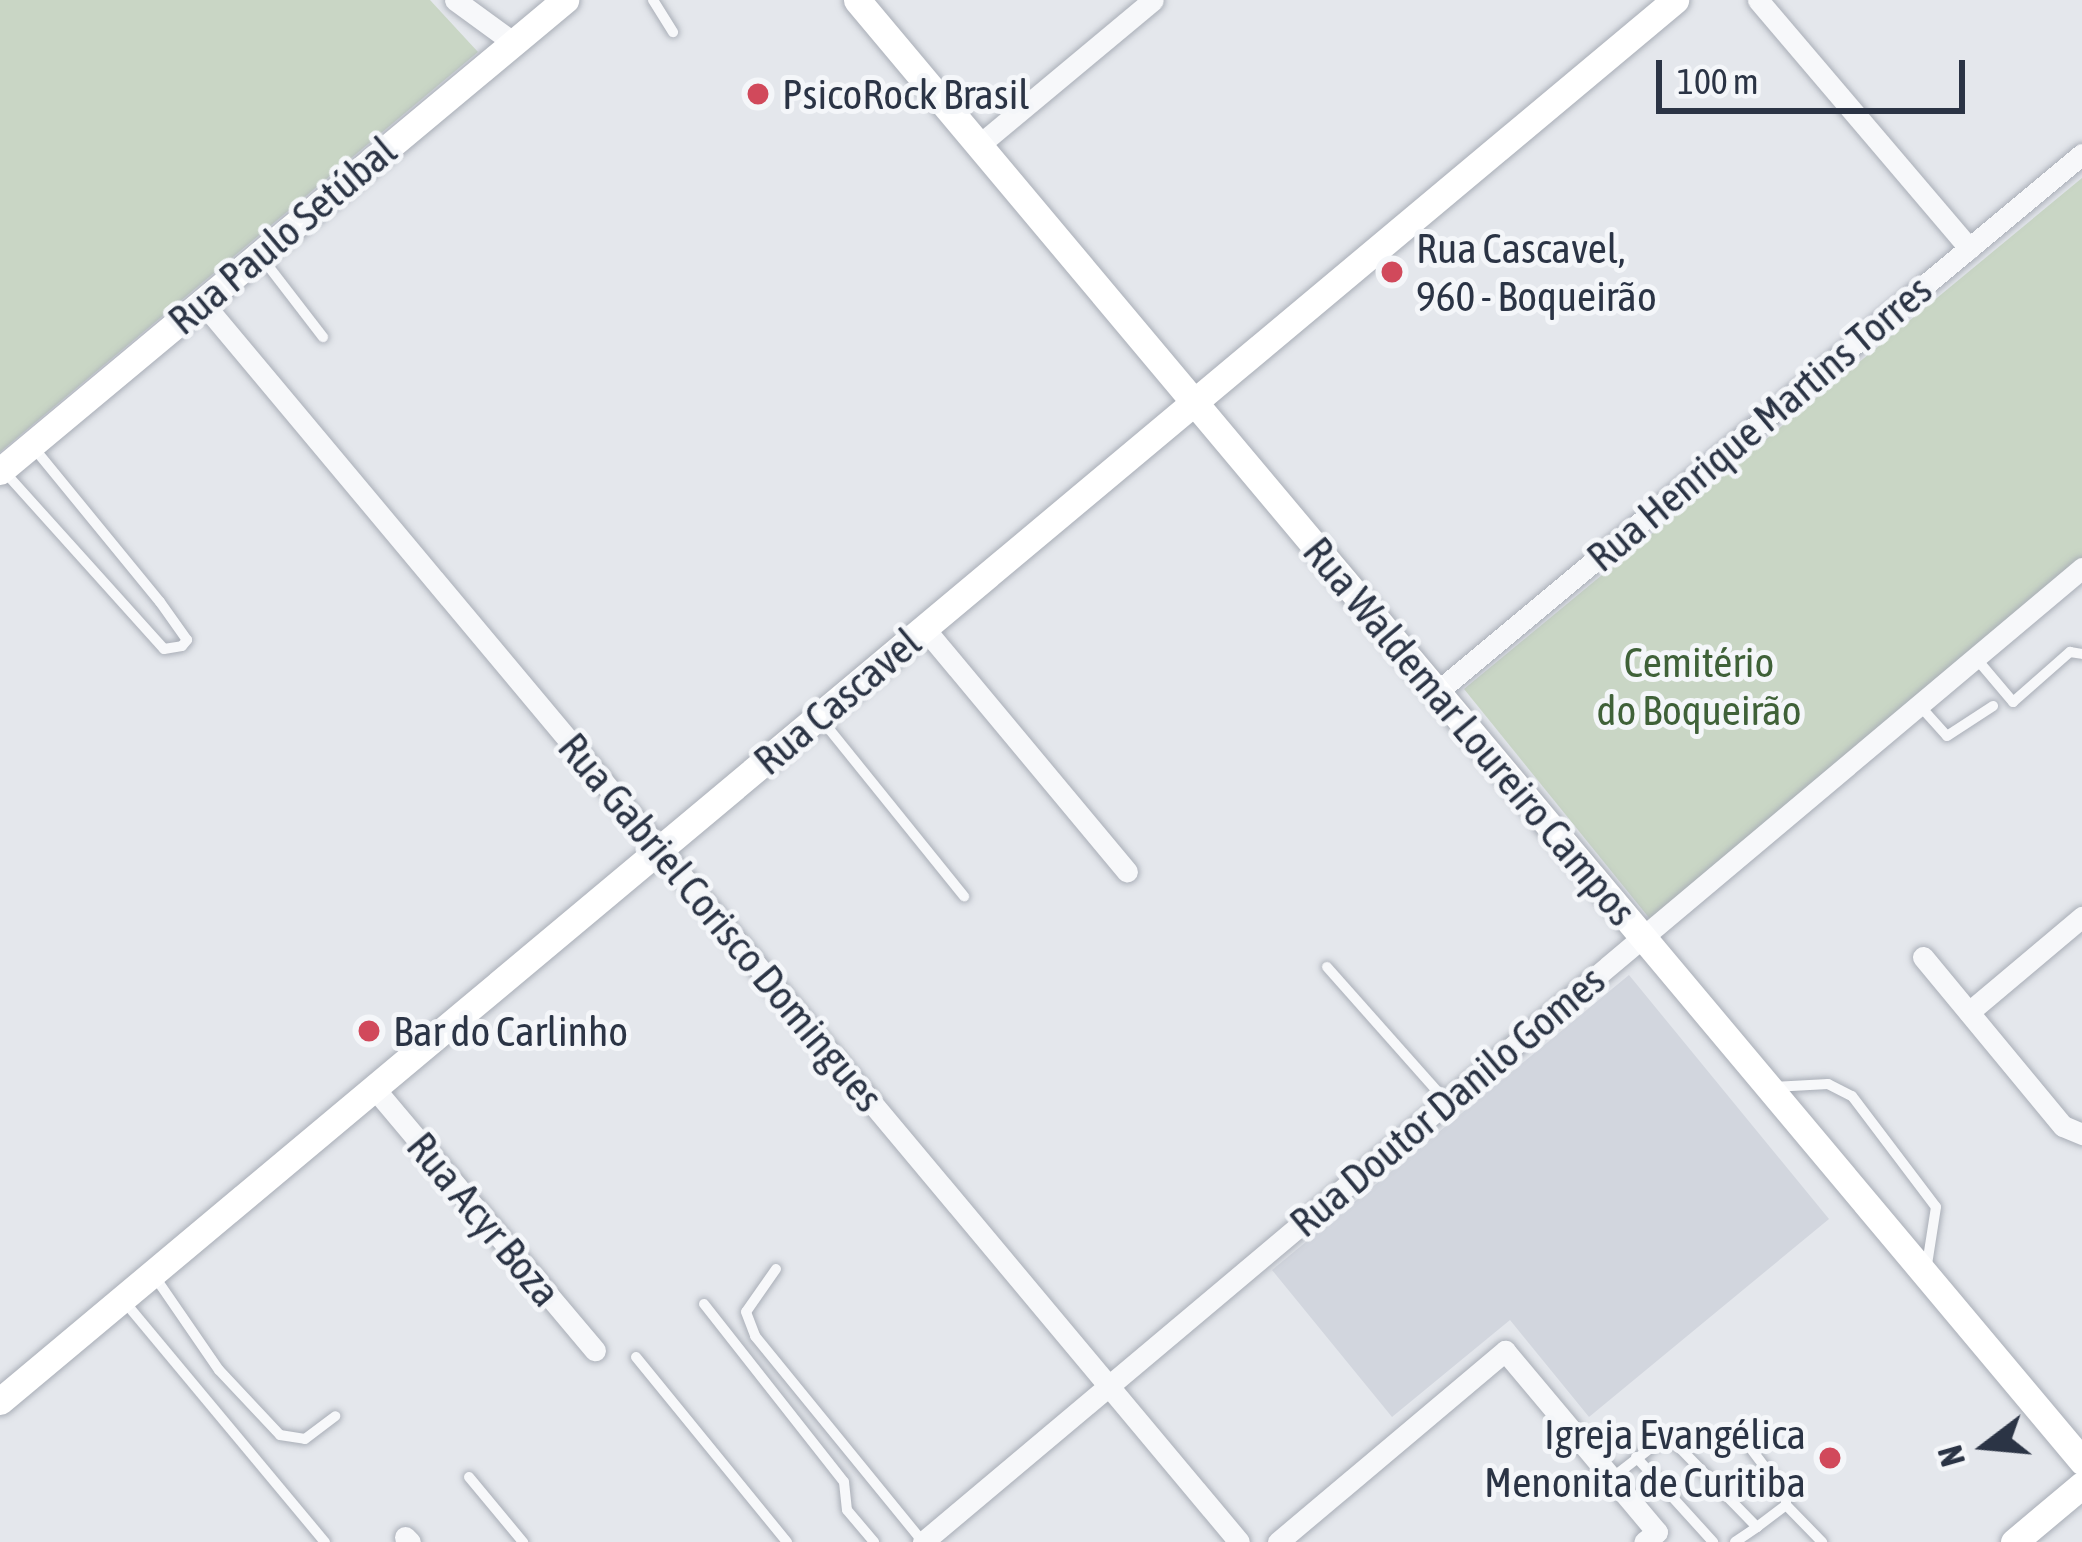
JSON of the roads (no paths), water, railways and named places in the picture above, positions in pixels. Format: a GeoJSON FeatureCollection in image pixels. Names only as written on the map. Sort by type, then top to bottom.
{"type":"FeatureCollection","features":[{"type":"Feature","properties":{"kind":"main road","name":"Rua Paulo Setúbal"},"geometry":{"type":"LineString","coordinates":[[1,470],[565,0]]}},
{"type":"Feature","properties":{"kind":"main road","name":"Rua Waldemar Loureiro Campos"},"geometry":{"type":"LineString","coordinates":[[857,0],[2082,1461]]}},
{"type":"Feature","properties":{"kind":"main road","name":"Rua Cascavel"},"geometry":{"type":"LineString","coordinates":[[0,1401],[1675,0]]}},
{"type":"Feature","properties":{"kind":"main road"},"geometry":{"type":"LineString","coordinates":[[2014,1542],[2082,1485]]}},
{"type":"Feature","properties":{"kind":"street"},"geometry":{"type":"LineString","coordinates":[[455,0],[514,43]]}},
{"type":"Feature","properties":{"kind":"street"},"geometry":{"type":"LineString","coordinates":[[979,145],[1153,0]]}},
{"type":"Feature","properties":{"kind":"street"},"geometry":{"type":"LineString","coordinates":[[1758,0],[1969,248]]}},
{"type":"Feature","properties":{"kind":"street","name":"Rua Henrique Martins Torres"},"geometry":{"type":"LineString","coordinates":[[1437,692],[2082,154]]}},
{"type":"Feature","properties":{"kind":"street","name":"Rua Gabriel Corisco Domingues"},"geometry":{"type":"LineString","coordinates":[[202,302],[1239,1542]]}},
{"type":"Feature","properties":{"kind":"street","name":"Rua Doutor Danilo Gomes"},"geometry":{"type":"LineString","coordinates":[[923,1542],[2082,568]]}},
{"type":"Feature","properties":{"kind":"street"},"geometry":{"type":"LineString","coordinates":[[924,628],[1126,872]]}},
{"type":"Feature","properties":{"kind":"street"},"geometry":{"type":"LineString","coordinates":[[1969,1012],[2082,917]]}},
{"type":"Feature","properties":{"kind":"street"},"geometry":{"type":"LineString","coordinates":[[1922,956],[2063,1126],[2082,1134]]}},
{"type":"Feature","properties":{"kind":"street","name":"Rua Acyr Boza"},"geometry":{"type":"LineString","coordinates":[[374,1088],[595,1350]]}},
{"type":"Feature","properties":{"kind":"street"},"geometry":{"type":"LineString","coordinates":[[1277,1542],[1505,1351],[1612,1478],[1651,1537]]}},
{"type":"Feature","properties":{"kind":"lane"},"geometry":{"type":"LineString","coordinates":[[653,0],[673,32]]}},
{"type":"Feature","properties":{"kind":"lane"},"geometry":{"type":"LineString","coordinates":[[259,254],[323,338]]}},
{"type":"Feature","properties":{"kind":"lane"},"geometry":{"type":"LineString","coordinates":[[1,470],[164,649],[182,646],[187,640],[160,602],[30,444]]}},
{"type":"Feature","properties":{"kind":"lane"},"geometry":{"type":"LineString","coordinates":[[1975,658],[2013,702],[2070,652],[2082,654]]}},
{"type":"Feature","properties":{"kind":"lane"},"geometry":{"type":"LineString","coordinates":[[1920,706],[1947,736],[1994,706]]}},
{"type":"Feature","properties":{"kind":"lane"},"geometry":{"type":"LineString","coordinates":[[819,716],[964,896]]}},
{"type":"Feature","properties":{"kind":"lane"},"geometry":{"type":"LineString","coordinates":[[1328,967],[1447,1102]]}},
{"type":"Feature","properties":{"kind":"lane"},"geometry":{"type":"LineString","coordinates":[[1769,1088],[1828,1084],[1852,1096],[1936,1207],[1939,1223],[1925,1274]]}},
{"type":"Feature","properties":{"kind":"lane"},"geometry":{"type":"LineString","coordinates":[[776,1269],[746,1312],[755,1336],[923,1542]]}},
{"type":"Feature","properties":{"kind":"lane"},"geometry":{"type":"LineString","coordinates":[[153,1273],[219,1370],[280,1436],[305,1439],[335,1416]]}},
{"type":"Feature","properties":{"kind":"lane"},"geometry":{"type":"LineString","coordinates":[[122,1299],[325,1542]]}},
{"type":"Feature","properties":{"kind":"lane"},"geometry":{"type":"LineString","coordinates":[[704,1304],[844,1482],[847,1510],[874,1542]]}},
{"type":"Feature","properties":{"kind":"lane"},"geometry":{"type":"LineString","coordinates":[[635,1358],[787,1542]]}},
{"type":"Feature","properties":{"kind":"lane"},"geometry":{"type":"LineString","coordinates":[[1745,1441],[1781,1482],[1786,1505],[1822,1542]]}},
{"type":"Feature","properties":{"kind":"lane"},"geometry":{"type":"LineString","coordinates":[[1612,1478],[1636,1457],[1674,1442],[1756,1527]]}},
{"type":"Feature","properties":{"kind":"lane"},"geometry":{"type":"LineString","coordinates":[[1636,1457],[1713,1542]]}},
{"type":"Feature","properties":{"kind":"lane"},"geometry":{"type":"LineString","coordinates":[[469,1477],[523,1542]]}},
{"type":"Feature","properties":{"kind":"lane"},"geometry":{"type":"LineString","coordinates":[[1735,1542],[1786,1505]]}},
{"type":"Feature","properties":{"kind":"place","name":"PsicoRock Brasil"},"geometry":{"type":"Point","coordinates":[758,94]}},
{"type":"Feature","properties":{"kind":"place","name":"Rua Cascavel, 960 - Boqueirão"},"geometry":{"type":"Point","coordinates":[1392,272]}},
{"type":"Feature","properties":{"kind":"place","name":"Bar do Carlinho"},"geometry":{"type":"Point","coordinates":[369,1031]}},
{"type":"Feature","properties":{"kind":"place","name":"Igreja Evangélica Menonita de Curitiba"},"geometry":{"type":"Point","coordinates":[1830,1458]}},
{"type":"Feature","properties":{"kind":"park label","name":"Cemitério do Boqueirão"},"geometry":{"type":"Point","coordinates":[1699,686]}}]}
